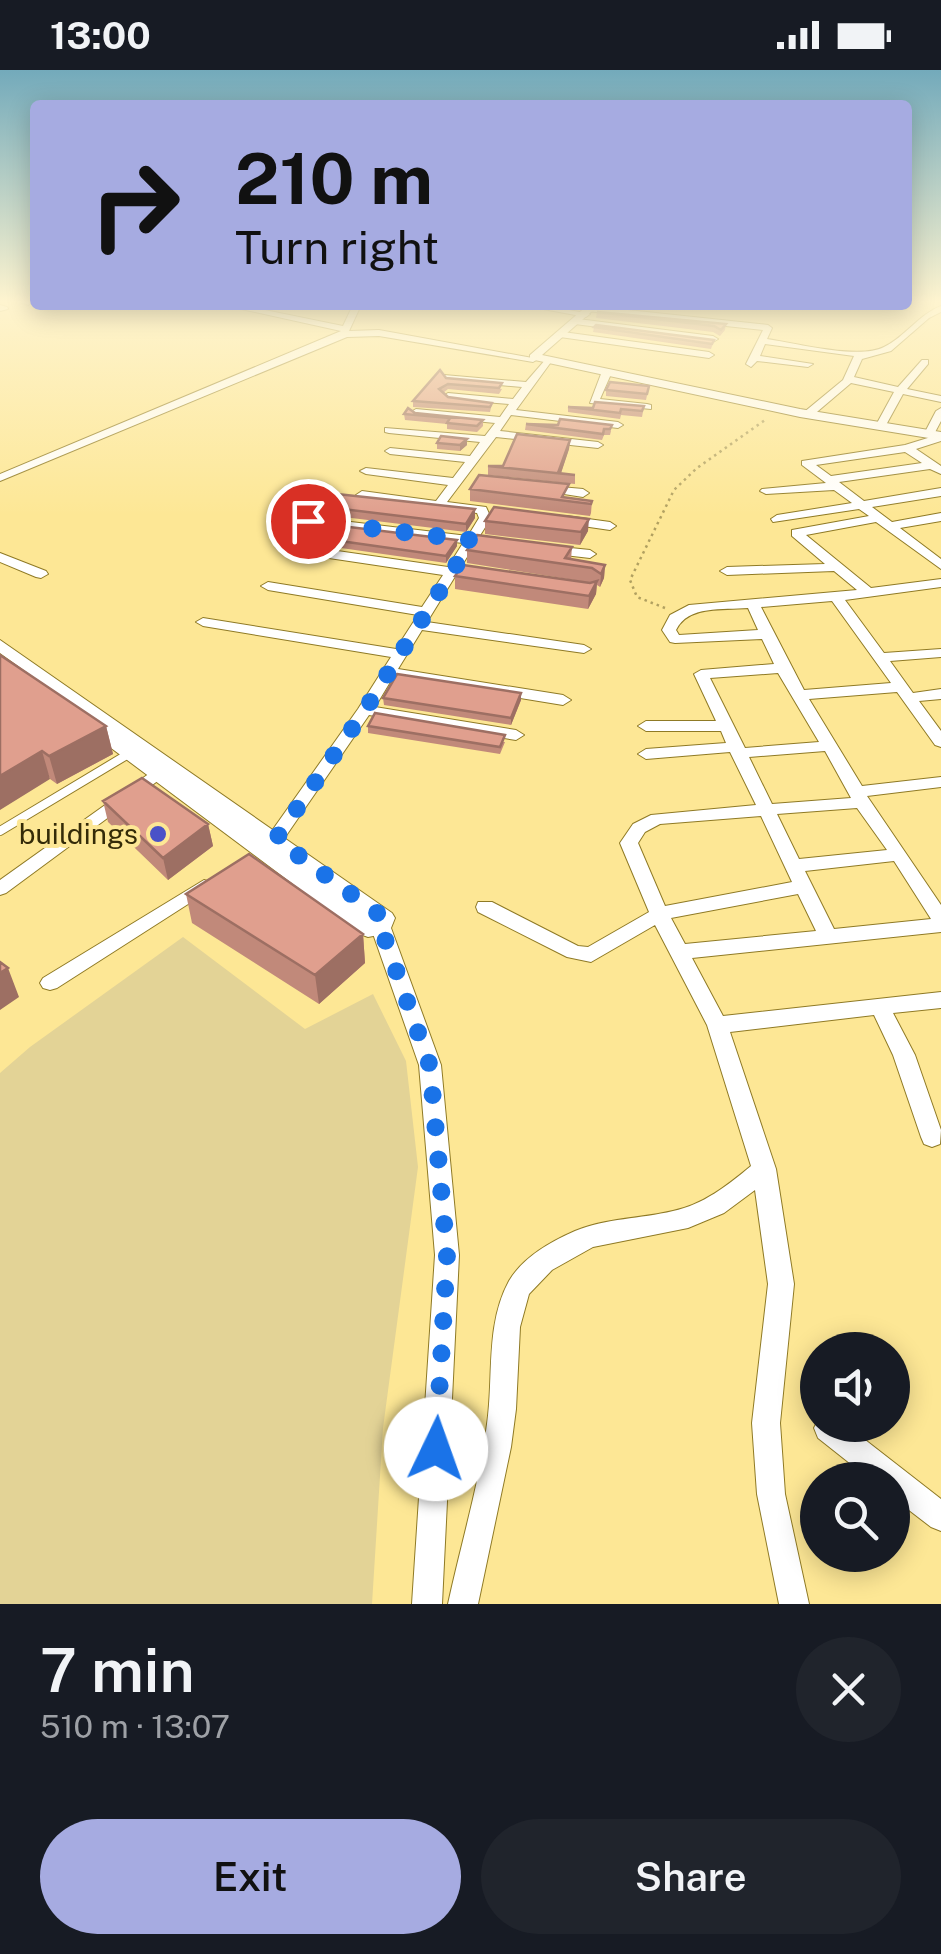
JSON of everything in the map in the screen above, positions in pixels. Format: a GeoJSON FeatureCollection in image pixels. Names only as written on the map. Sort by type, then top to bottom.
{"type":"FeatureCollection","features":[{"type":"Feature","properties":{"kind":"street"},"geometry":{"type":"LineString","coordinates":[[0,469],[248,372]]}},
{"type":"Feature","properties":{"kind":"street"},"geometry":{"type":"LineString","coordinates":[[439,505],[529,384],[531,372]]}},
{"type":"Feature","properties":{"kind":"street"},"geometry":{"type":"LineString","coordinates":[[594,372],[771,408],[937,436]]}},
{"type":"Feature","properties":{"kind":"street"},"geometry":{"type":"LineString","coordinates":[[799,413],[848,379],[851,372]]}},
{"type":"Feature","properties":{"kind":"street"},"geometry":{"type":"LineString","coordinates":[[881,425],[900,390],[916,372]]}},
{"type":"Feature","properties":{"kind":"street"},"geometry":{"type":"LineString","coordinates":[[606,374],[594,401],[647,407]]}},
{"type":"Feature","properties":{"kind":"street"},"geometry":{"type":"LineString","coordinates":[[447,378],[529,384]]}},
{"type":"Feature","properties":{"kind":"street"},"geometry":{"type":"LineString","coordinates":[[848,379],[941,398]]}},
{"type":"Feature","properties":{"kind":"street"},"geometry":{"type":"LineString","coordinates":[[448,396],[509,411],[618,424]]}},
{"type":"Feature","properties":{"kind":"street"},"geometry":{"type":"LineString","coordinates":[[416,412],[509,411]]}},
{"type":"Feature","properties":{"kind":"street"},"geometry":{"type":"LineString","coordinates":[[937,436],[941,412]]}},
{"type":"Feature","properties":{"kind":"street"},"geometry":{"type":"LineString","coordinates":[[389,430],[598,445]]}},
{"type":"Feature","properties":{"kind":"street"},"geometry":{"type":"LineString","coordinates":[[937,436],[906,448],[806,461],[941,566]]}},
{"type":"Feature","properties":{"kind":"street"},"geometry":{"type":"LineString","coordinates":[[906,448],[937,468]]}},
{"type":"Feature","properties":{"kind":"street"},"geometry":{"type":"LineString","coordinates":[[390,451],[472,460]]}},
{"type":"Feature","properties":{"kind":"street"},"geometry":{"type":"LineString","coordinates":[[0,478],[31,460]]}},
{"type":"Feature","properties":{"kind":"street"},"geometry":{"type":"LineString","coordinates":[[766,491],[937,468]]}},
{"type":"Feature","properties":{"kind":"street"},"geometry":{"type":"LineString","coordinates":[[366,472],[461,480]]}},
{"type":"Feature","properties":{"kind":"street"},"geometry":{"type":"LineString","coordinates":[[525,486],[583,493]]}},
{"type":"Feature","properties":{"kind":"street"},"geometry":{"type":"LineString","coordinates":[[777,519],[941,492]]}},
{"type":"Feature","properties":{"kind":"street"},"geometry":{"type":"LineString","coordinates":[[50,983],[252,855],[365,710],[488,511],[362,495]]}},
{"type":"Feature","properties":{"kind":"street"},"geometry":{"type":"LineString","coordinates":[[868,593],[796,534],[941,516]]}},
{"type":"Feature","properties":{"kind":"street"},"geometry":{"type":"LineString","coordinates":[[558,519],[610,526]]}},
{"type":"Feature","properties":{"kind":"street"},"geometry":{"type":"LineString","coordinates":[[308,521],[490,542]]}},
{"type":"Feature","properties":{"kind":"street"},"geometry":{"type":"LineString","coordinates":[[916,547],[941,542]]}},
{"type":"Feature","properties":{"kind":"street"},"geometry":{"type":"LineString","coordinates":[[282,547],[471,572]]}},
{"type":"Feature","properties":{"kind":"street"},"geometry":{"type":"LineString","coordinates":[[540,548],[590,554]]}},
{"type":"Feature","properties":{"kind":"street"},"geometry":{"type":"LineString","coordinates":[[0,557],[42,574]]}},
{"type":"Feature","properties":{"kind":"street"},"geometry":{"type":"LineString","coordinates":[[727,571],[837,566]]}},
{"type":"Feature","properties":{"kind":"street"},"geometry":{"type":"LineString","coordinates":[[768,634],[676,639],[670,633],[675,618],[685,610],[941,582]]}},
{"type":"Feature","properties":{"kind":"street"},"geometry":{"type":"LineString","coordinates":[[268,586],[584,650]]}},
{"type":"Feature","properties":{"kind":"street"},"geometry":{"type":"LineString","coordinates":[[836,596],[941,742]]}},
{"type":"Feature","properties":{"kind":"street"},"geometry":{"type":"LineString","coordinates":[[680,952],[941,923],[859,797],[783,668],[752,603]]}},
{"type":"Feature","properties":{"kind":"street"},"geometry":{"type":"LineString","coordinates":[[203,622],[400,654]]}},
{"type":"Feature","properties":{"kind":"street"},"geometry":{"type":"LineString","coordinates":[[0,645],[95,719],[252,855],[368,930],[381,928],[430,1066],[447,1255],[427,1604]]}},
{"type":"Feature","properties":{"kind":"street"},"geometry":{"type":"LineString","coordinates":[[878,658],[941,652]]}},
{"type":"Feature","properties":{"kind":"street"},"geometry":{"type":"LineString","coordinates":[[0,663],[95,719],[252,855]]}},
{"type":"Feature","properties":{"kind":"street"},"geometry":{"type":"LineString","coordinates":[[783,668],[701,674],[827,935]]}},
{"type":"Feature","properties":{"kind":"street"},"geometry":{"type":"LineString","coordinates":[[389,672],[564,700]]}},
{"type":"Feature","properties":{"kind":"street"},"geometry":{"type":"LineString","coordinates":[[799,695],[941,694]]}},
{"type":"Feature","properties":{"kind":"street"},"geometry":{"type":"LineString","coordinates":[[365,710],[516,734]]}},
{"type":"Feature","properties":{"kind":"street"},"geometry":{"type":"LineString","coordinates":[[646,726],[724,726]]}},
{"type":"Feature","properties":{"kind":"street"},"geometry":{"type":"LineString","coordinates":[[646,754],[829,746]]}},
{"type":"Feature","properties":{"kind":"street"},"geometry":{"type":"LineString","coordinates":[[0,889],[158,773]]}},
{"type":"Feature","properties":{"kind":"street"},"geometry":{"type":"LineString","coordinates":[[794,1604],[771,1494],[766,1423],[781,1284],[764,1169],[716,1025],[632,857],[630,842],[639,828],[657,819],[764,810],[941,782]]}},
{"type":"Feature","properties":{"kind":"street"},"geometry":{"type":"LineString","coordinates":[[792,866],[898,855]]}},
{"type":"Feature","properties":{"kind":"street"},"geometry":{"type":"LineString","coordinates":[[485,907],[585,955],[597,952],[659,914],[805,886]]}},
{"type":"Feature","properties":{"kind":"street"},"geometry":{"type":"LineString","coordinates":[[716,1025],[941,1000]]}},
{"type":"Feature","properties":{"kind":"street"},"geometry":{"type":"LineString","coordinates":[[880,1007],[904,1055],[932,1138]]}},
{"type":"Feature","properties":{"kind":"street"},"geometry":{"type":"LineString","coordinates":[[463,1604],[501,1422],[506,1331],[516,1295],[525,1280],[545,1261],[582,1240],[706,1212],[726,1202],[764,1169]]}},
{"type":"Feature","properties":{"kind":"street"},"geometry":{"type":"LineString","coordinates":[[846,1442],[941,1518]]}},
{"type":"Feature","properties":{"kind":"lane"},"geometry":{"type":"LineString","coordinates":[[0,831],[130,753]]}},
{"type":"Feature","properties":{"kind":"path"},"geometry":{"type":"LineString","coordinates":[[672,609],[651,604],[631,591],[630,580],[650,546],[656,522],[674,490],[697,468],[767,418],[771,408]]}},
{"type":"Feature","properties":{"kind":"shaded area"},"geometry":{"type":"Polygon","coordinates":[[[183,937],[305,1029],[373,994],[406,1061],[418,1167],[383,1428],[372,1604],[0,1604],[0,1073],[183,937]]]}},
{"type":"Feature","properties":{"kind":"building"},"geometry":{"type":"Polygon","coordinates":[[[439,372],[446,378],[502,383],[499,388],[448,384],[439,389],[448,397],[492,403],[490,407],[413,401],[439,372]]]}},
{"type":"Feature","properties":{"kind":"building"},"geometry":{"type":"Polygon","coordinates":[[[610,382],[649,386],[647,394],[606,390],[610,382]]]}},
{"type":"Feature","properties":{"kind":"building"},"geometry":{"type":"Polygon","coordinates":[[[595,402],[644,406],[642,411],[621,409],[620,413],[568,407],[593,408],[595,402]]]}},
{"type":"Feature","properties":{"kind":"building"},"geometry":{"type":"Polygon","coordinates":[[[408,408],[415,413],[483,420],[477,426],[447,423],[450,418],[404,414],[408,408]]]}},
{"type":"Feature","properties":{"kind":"building"},"geometry":{"type":"Polygon","coordinates":[[[560,419],[612,425],[603,434],[526,424],[558,425],[560,419]]]}},
{"type":"Feature","properties":{"kind":"building"},"geometry":{"type":"Polygon","coordinates":[[[517,434],[570,440],[558,473],[575,475],[488,466],[503,466],[517,434]]]}},
{"type":"Feature","properties":{"kind":"building"},"geometry":{"type":"Polygon","coordinates":[[[441,436],[467,439],[460,445],[437,443],[441,436]]]}},
{"type":"Feature","properties":{"kind":"building"},"geometry":{"type":"Polygon","coordinates":[[[479,475],[569,484],[562,497],[592,501],[591,504],[470,489],[479,475]]]}},
{"type":"Feature","properties":{"kind":"building"},"geometry":{"type":"Polygon","coordinates":[[[337,494],[475,509],[466,524],[326,507],[337,494]]]}},
{"type":"Feature","properties":{"kind":"building"},"geometry":{"type":"Polygon","coordinates":[[[494,507],[589,519],[581,532],[485,521],[494,507]]]}},
{"type":"Feature","properties":{"kind":"building"},"geometry":{"type":"Polygon","coordinates":[[[316,523],[457,540],[446,556],[305,536],[316,523]]]}},
{"type":"Feature","properties":{"kind":"building"},"geometry":{"type":"Polygon","coordinates":[[[477,535],[572,547],[565,558],[605,565],[601,574],[592,568],[467,550],[477,535]]]}},
{"type":"Feature","properties":{"kind":"building"},"geometry":{"type":"Polygon","coordinates":[[[463,565],[597,581],[589,596],[455,576],[463,565]]]}},
{"type":"Feature","properties":{"kind":"building"},"geometry":{"type":"Polygon","coordinates":[[[0,655],[106,726],[49,756],[42,751],[0,776],[0,655]]]}},
{"type":"Feature","properties":{"kind":"building"},"geometry":{"type":"Polygon","coordinates":[[[397,674],[521,693],[511,718],[383,698],[397,674]]]}},
{"type":"Feature","properties":{"kind":"building"},"geometry":{"type":"Polygon","coordinates":[[[375,713],[505,735],[500,747],[368,726],[375,713]]]}},
{"type":"Feature","properties":{"kind":"building"},"geometry":{"type":"Polygon","coordinates":[[[142,778],[208,824],[163,858],[103,801],[142,778]]]}},
{"type":"Feature","properties":{"kind":"building"},"geometry":{"type":"Polygon","coordinates":[[[249,854],[363,934],[315,975],[186,894],[249,854]]]}},
{"type":"Feature","properties":{"kind":"place","name":"buildings"},"geometry":{"type":"Point","coordinates":[158,834]}},
{"type":"Feature","properties":{"kind":"route"},"geometry":{"type":"LineString","coordinates":[[308,521],[472,540],[365,710],[276,839],[384,918],[381,928],[430,1066],[447,1255],[436,1449]]}}]}
